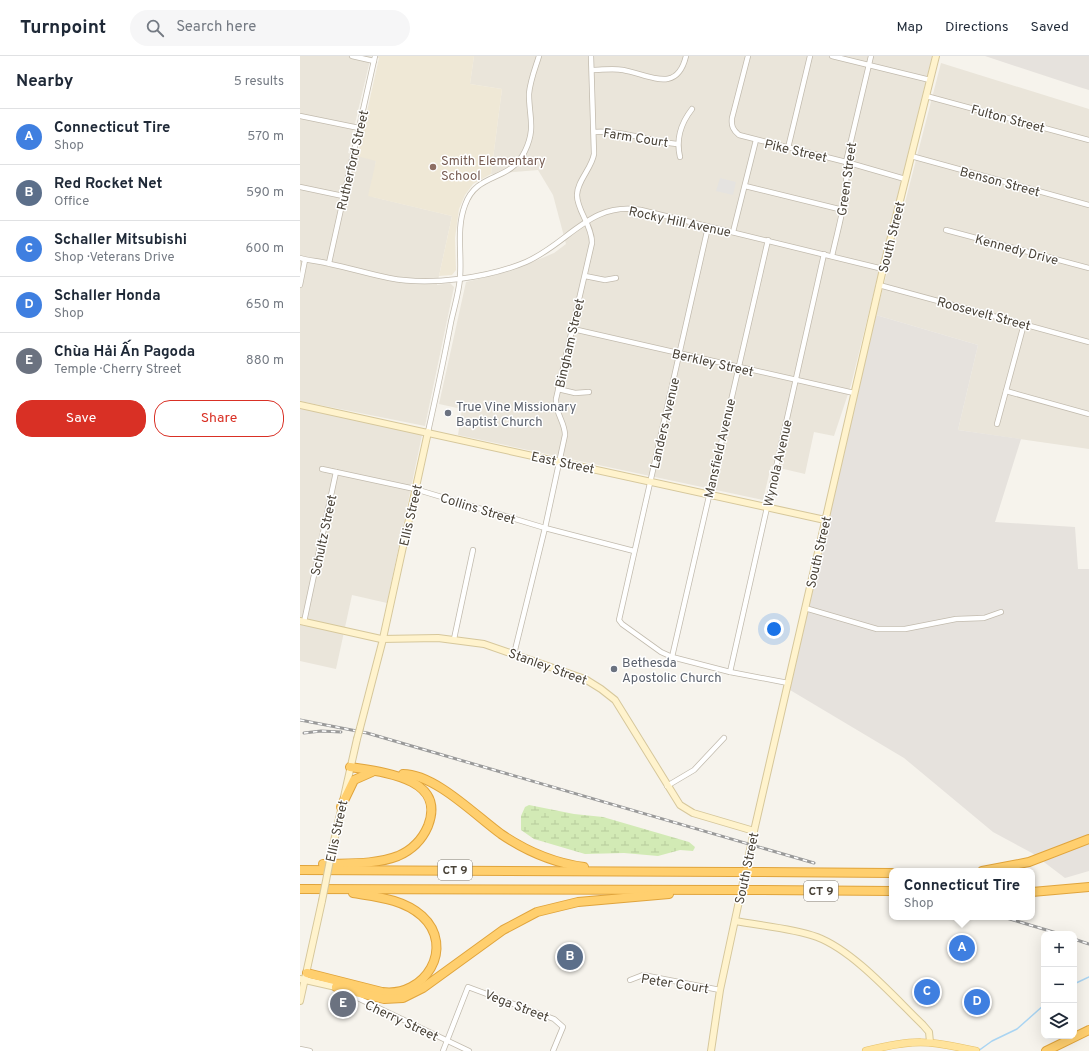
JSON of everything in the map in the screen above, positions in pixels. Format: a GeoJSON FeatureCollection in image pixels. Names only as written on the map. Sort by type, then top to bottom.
{"type":"FeatureCollection","features":[{"type":"Feature","properties":{"kind":"highway"},"geometry":{"type":"LineString","coordinates":[[350,767],[398,775],[409,774],[435,785],[503,835],[530,851],[567,864],[610,871]]}},
{"type":"Feature","properties":{"kind":"highway"},"geometry":{"type":"LineString","coordinates":[[341,807],[354,780],[364,774],[376,771]]}},
{"type":"Feature","properties":{"kind":"highway"},"geometry":{"type":"LineString","coordinates":[[300,866],[381,861],[400,856],[413,848],[427,828],[430,807],[427,797],[419,786],[398,775]]}},
{"type":"Feature","properties":{"kind":"highway"},"geometry":{"type":"LineString","coordinates":[[998,868],[1020,864],[1055,853],[1089,839]]}},
{"type":"Feature","properties":{"kind":"highway","name":"CT 9"},"geometry":{"type":"LineString","coordinates":[[300,870],[889,873]]}},
{"type":"Feature","properties":{"kind":"highway"},"geometry":{"type":"LineString","coordinates":[[1035,892],[1089,887]]}},
{"type":"Feature","properties":{"kind":"highway","name":"CT 9"},"geometry":{"type":"LineString","coordinates":[[300,888],[889,891]]}},
{"type":"Feature","properties":{"kind":"highway"},"geometry":{"type":"LineString","coordinates":[[303,976],[382,992],[396,993],[409,989],[420,982],[429,972],[433,962],[436,949],[434,937],[428,923],[418,913],[389,899],[337,889]]}},
{"type":"Feature","properties":{"kind":"highway"},"geometry":{"type":"LineString","coordinates":[[336,987],[386,999],[403,998],[423,988],[508,927],[541,911],[578,902],[684,893],[700,890]]}},
{"type":"Feature","properties":{"kind":"highway"},"geometry":{"type":"LineString","coordinates":[[1046,1051],[1089,1030]]}},
{"type":"Feature","properties":{"kind":"main road","name":"South Street"},"geometry":{"type":"LineString","coordinates":[[711,1051],[720,990],[754,831],[879,285],[936,56]]}},
{"type":"Feature","properties":{"kind":"main road","name":"East Street"},"geometry":{"type":"LineString","coordinates":[[300,405],[825,520]]}},
{"type":"Feature","properties":{"kind":"main road","name":"Ellis Street"},"geometry":{"type":"LineString","coordinates":[[300,1001],[303,976],[322,902],[341,807],[382,639],[428,432]]}},
{"type":"Feature","properties":{"kind":"main road","name":"Stanley Street"},"geometry":{"type":"LineString","coordinates":[[302,621],[382,639],[454,639],[484,644],[585,679],[606,692],[621,709],[677,802],[688,811],[754,831]]}},
{"type":"Feature","properties":{"kind":"main road"},"geometry":{"type":"LineString","coordinates":[[735,921],[812,936],[839,948],[859,964],[923,1025],[928,1032],[930,1042]]}},
{"type":"Feature","properties":{"kind":"main road"},"geometry":{"type":"LineString","coordinates":[[303,976],[336,987]]}},
{"type":"Feature","properties":{"kind":"main road"},"geometry":{"type":"LineString","coordinates":[[866,1051],[900,1043],[930,1042],[974,1051]]}},
{"type":"Feature","properties":{"kind":"street"},"geometry":{"type":"LineString","coordinates":[[352,56],[374,58]]}},
{"type":"Feature","properties":{"kind":"street","name":"Ellis Street"},"geometry":{"type":"LineString","coordinates":[[428,432],[460,278],[459,234],[465,204],[472,191],[480,183],[502,176],[511,169],[525,151],[532,127],[529,95],[530,82],[539,56]]}},
{"type":"Feature","properties":{"kind":"street","name":"Bingham Street"},"geometry":{"type":"LineString","coordinates":[[514,654],[560,461],[565,428],[556,407],[558,389],[592,243],[592,234],[577,195],[578,189],[593,161],[594,132],[591,56]]}},
{"type":"Feature","properties":{"kind":"street"},"geometry":{"type":"LineString","coordinates":[[592,70],[614,69],[666,79],[678,74],[683,69],[686,56]]}},
{"type":"Feature","properties":{"kind":"street","name":"Pike Street"},"geometry":{"type":"LineString","coordinates":[[748,56],[732,118],[734,131],[739,135],[846,162],[905,179]]}},
{"type":"Feature","properties":{"kind":"street"},"geometry":{"type":"LineString","coordinates":[[788,148],[810,56]]}},
{"type":"Feature","properties":{"kind":"street"},"geometry":{"type":"LineString","coordinates":[[832,56],[930,80]]}},
{"type":"Feature","properties":{"kind":"street","name":"Green Street"},"geometry":{"type":"LineString","coordinates":[[832,256],[843,210],[847,179],[846,162],[871,56]]}},
{"type":"Feature","properties":{"kind":"street","name":"Rutherford Street"},"geometry":{"type":"LineString","coordinates":[[329,263],[374,58]]}},
{"type":"Feature","properties":{"kind":"street","name":"Fulton Street"},"geometry":{"type":"LineString","coordinates":[[926,96],[1089,140]]}},
{"type":"Feature","properties":{"kind":"street"},"geometry":{"type":"LineString","coordinates":[[680,157],[677,144],[686,117],[692,109]]}},
{"type":"Feature","properties":{"kind":"street"},"geometry":{"type":"LineString","coordinates":[[300,116],[359,128]]}},
{"type":"Feature","properties":{"kind":"street","name":"Farm Court"},"geometry":{"type":"LineString","coordinates":[[594,132],[611,131],[658,142],[677,144]]}},
{"type":"Feature","properties":{"kind":"street"},"geometry":{"type":"LineString","coordinates":[[733,232],[756,140]]}},
{"type":"Feature","properties":{"kind":"street","name":"Benson Street"},"geometry":{"type":"LineString","coordinates":[[911,156],[1089,205]]}},
{"type":"Feature","properties":{"kind":"street"},"geometry":{"type":"LineString","coordinates":[[745,186],[843,210]]}},
{"type":"Feature","properties":{"kind":"street"},"geometry":{"type":"LineString","coordinates":[[300,187],[343,196]]}},
{"type":"Feature","properties":{"kind":"street","name":"Rocky Hill Avenue"},"geometry":{"type":"LineString","coordinates":[[303,259],[329,263],[390,278],[423,281],[460,278],[493,272],[526,262],[556,245],[587,221],[607,211],[630,208],[768,240],[883,269]]}},
{"type":"Feature","properties":{"kind":"street","name":"Landers Avenue"},"geometry":{"type":"LineString","coordinates":[[672,657],[661,652],[622,624],[619,620],[708,226]]}},
{"type":"Feature","properties":{"kind":"street","name":"Kennedy Drive"},"geometry":{"type":"LineString","coordinates":[[946,230],[1089,268]]}},
{"type":"Feature","properties":{"kind":"street","name":"Mansfield Avenue"},"geometry":{"type":"LineString","coordinates":[[672,657],[768,240]]}},
{"type":"Feature","properties":{"kind":"street","name":"Wynola Avenue"},"geometry":{"type":"LineString","coordinates":[[730,672],[824,254]]}},
{"type":"Feature","properties":{"kind":"street"},"geometry":{"type":"LineString","coordinates":[[300,285],[303,259]]}},
{"type":"Feature","properties":{"kind":"street"},"geometry":{"type":"LineString","coordinates":[[585,276],[605,280],[616,278]]}},
{"type":"Feature","properties":{"kind":"street","name":"Roosevelt Street"},"geometry":{"type":"LineString","coordinates":[[879,285],[1089,342]]}},
{"type":"Feature","properties":{"kind":"street"},"geometry":{"type":"LineString","coordinates":[[997,424],[1024,324]]}},
{"type":"Feature","properties":{"kind":"street","name":"Berkley Street"},"geometry":{"type":"LineString","coordinates":[[573,329],[738,368],[854,393]]}},
{"type":"Feature","properties":{"kind":"street"},"geometry":{"type":"LineString","coordinates":[[558,389],[575,393],[589,392]]}},
{"type":"Feature","properties":{"kind":"street"},"geometry":{"type":"LineString","coordinates":[[1006,391],[1089,414]]}},
{"type":"Feature","properties":{"kind":"street","name":"Collins Street"},"geometry":{"type":"LineString","coordinates":[[322,469],[415,489],[545,528],[634,551]]}},
{"type":"Feature","properties":{"kind":"street","name":"Schultz Street"},"geometry":{"type":"LineString","coordinates":[[302,621],[336,472]]}},
{"type":"Feature","properties":{"kind":"street"},"geometry":{"type":"LineString","coordinates":[[454,639],[473,550]]}},
{"type":"Feature","properties":{"kind":"street"},"geometry":{"type":"LineString","coordinates":[[805,608],[877,628],[904,629],[956,619],[984,618],[1001,612]]}},
{"type":"Feature","properties":{"kind":"street"},"geometry":{"type":"LineString","coordinates":[[672,657],[730,672],[788,684]]}},
{"type":"Feature","properties":{"kind":"street"},"geometry":{"type":"LineString","coordinates":[[667,786],[694,770],[724,738]]}},
{"type":"Feature","properties":{"kind":"street","name":"Peter Court"},"geometry":{"type":"LineString","coordinates":[[630,980],[643,976],[720,990]]}},
{"type":"Feature","properties":{"kind":"street","name":"Cherry Street"},"geometry":{"type":"LineString","coordinates":[[336,987],[364,1002],[469,1051]]}},
{"type":"Feature","properties":{"kind":"street","name":"Vega Street"},"geometry":{"type":"LineString","coordinates":[[447,1041],[468,987],[554,1019],[563,1027],[553,1051]]}},
{"type":"Feature","properties":{"kind":"street"},"geometry":{"type":"LineString","coordinates":[[443,1051],[447,1041]]}},
{"type":"Feature","properties":{"kind":"street"},"geometry":{"type":"LineString","coordinates":[[300,1049],[310,1051]]}},
{"type":"Feature","properties":{"kind":"shaded area"},"geometry":{"type":"Polygon","coordinates":[[[300,56],[371,56],[348,153],[376,160],[373,197],[452,216],[437,285],[450,283],[454,287],[425,426],[300,401],[300,56]]]}},
{"type":"Feature","properties":{"kind":"shaded area","name":"Smith Elementary School"},"geometry":{"type":"Polygon","coordinates":[[[373,56],[474,56],[470,84],[502,89],[491,174],[473,184],[465,195],[459,209],[455,238],[456,270],[452,275],[439,276],[452,216],[368,196],[376,161],[357,156],[379,58],[373,56]]]}},
{"type":"Feature","properties":{"kind":"shaded area"},"geometry":{"type":"Polygon","coordinates":[[[474,56],[932,56],[851,385],[834,436],[814,432],[805,474],[771,466],[763,500],[458,435],[462,409],[439,404],[466,282],[511,271],[554,253],[566,244],[553,195],[538,170],[491,174],[502,89],[470,84],[474,56]]]}},
{"type":"Feature","properties":{"kind":"shaded area"},"geometry":{"type":"Polygon","coordinates":[[[985,56],[1089,56],[1089,90],[1079,87],[985,56]]]}},
{"type":"Feature","properties":{"kind":"shaded area"},"geometry":{"type":"Polygon","coordinates":[[[941,63],[1089,109],[1089,449],[958,430],[978,345],[876,315],[941,63]]]}},
{"type":"Feature","properties":{"kind":"shaded area"},"geometry":{"type":"Polygon","coordinates":[[[720,178],[736,182],[733,195],[716,191],[720,178]]]}},
{"type":"Feature","properties":{"kind":"shaded area"},"geometry":{"type":"Polygon","coordinates":[[[876,315],[978,345],[958,430],[1021,439],[995,522],[1075,527],[1078,569],[1089,569],[1089,871],[1065,878],[1032,853],[993,832],[904,758],[790,690],[876,315]]]}},
{"type":"Feature","properties":{"kind":"shaded area"},"geometry":{"type":"Polygon","coordinates":[[[300,406],[422,435],[387,603],[352,595],[336,669],[300,661],[300,406]]]}},
{"type":"Feature","properties":{"kind":"green space"},"geometry":{"type":"Polygon","coordinates":[[[529,805],[574,814],[603,817],[689,842],[695,847],[693,851],[680,850],[658,856],[624,853],[585,854],[534,839],[521,830],[521,816],[525,807],[529,805]]]}},
{"type":"Feature","properties":{"kind":"waterway"},"geometry":{"type":"LineString","coordinates":[[1077,983],[1089,977]]}},
{"type":"Feature","properties":{"kind":"waterway"},"geometry":{"type":"LineString","coordinates":[[978,1051],[992,1041],[1017,1029],[1041,1008]]}},
{"type":"Feature","properties":{"kind":"railway"},"geometry":{"type":"LineString","coordinates":[[300,720],[367,733],[814,863]]}},
{"type":"Feature","properties":{"kind":"railway"},"geometry":{"type":"LineString","coordinates":[[304,733],[321,731],[341,732]]}},
{"type":"Feature","properties":{"kind":"railway"},"geometry":{"type":"LineString","coordinates":[[1013,920],[1050,931]]}},
{"type":"Feature","properties":{"kind":"railway"},"geometry":{"type":"LineString","coordinates":[[1077,940],[1089,944]]}},
{"type":"Feature","properties":{"kind":"place","name":"Smith Elementary School"},"geometry":{"type":"Point","coordinates":[433,167]}},
{"type":"Feature","properties":{"kind":"place","name":"True Vine Missionary Baptist Church"},"geometry":{"type":"Point","coordinates":[448,413]}},
{"type":"Feature","properties":{"kind":"place","name":"Bethesda Apostolic Church"},"geometry":{"type":"Point","coordinates":[614,669]}},
{"type":"Feature","properties":{"kind":"place","name":"Connecticut Tire"},"geometry":{"type":"Point","coordinates":[962,948]}},
{"type":"Feature","properties":{"kind":"place","name":"Red Rocket Net"},"geometry":{"type":"Point","coordinates":[570,957]}},
{"type":"Feature","properties":{"kind":"place","name":"Schaller Mitsubishi"},"geometry":{"type":"Point","coordinates":[927,992]}},
{"type":"Feature","properties":{"kind":"place","name":"Schaller Honda"},"geometry":{"type":"Point","coordinates":[977,1002]}},
{"type":"Feature","properties":{"kind":"place","name":"Chùa Hải Ấn Pagoda"},"geometry":{"type":"Point","coordinates":[343,1004]}}]}
